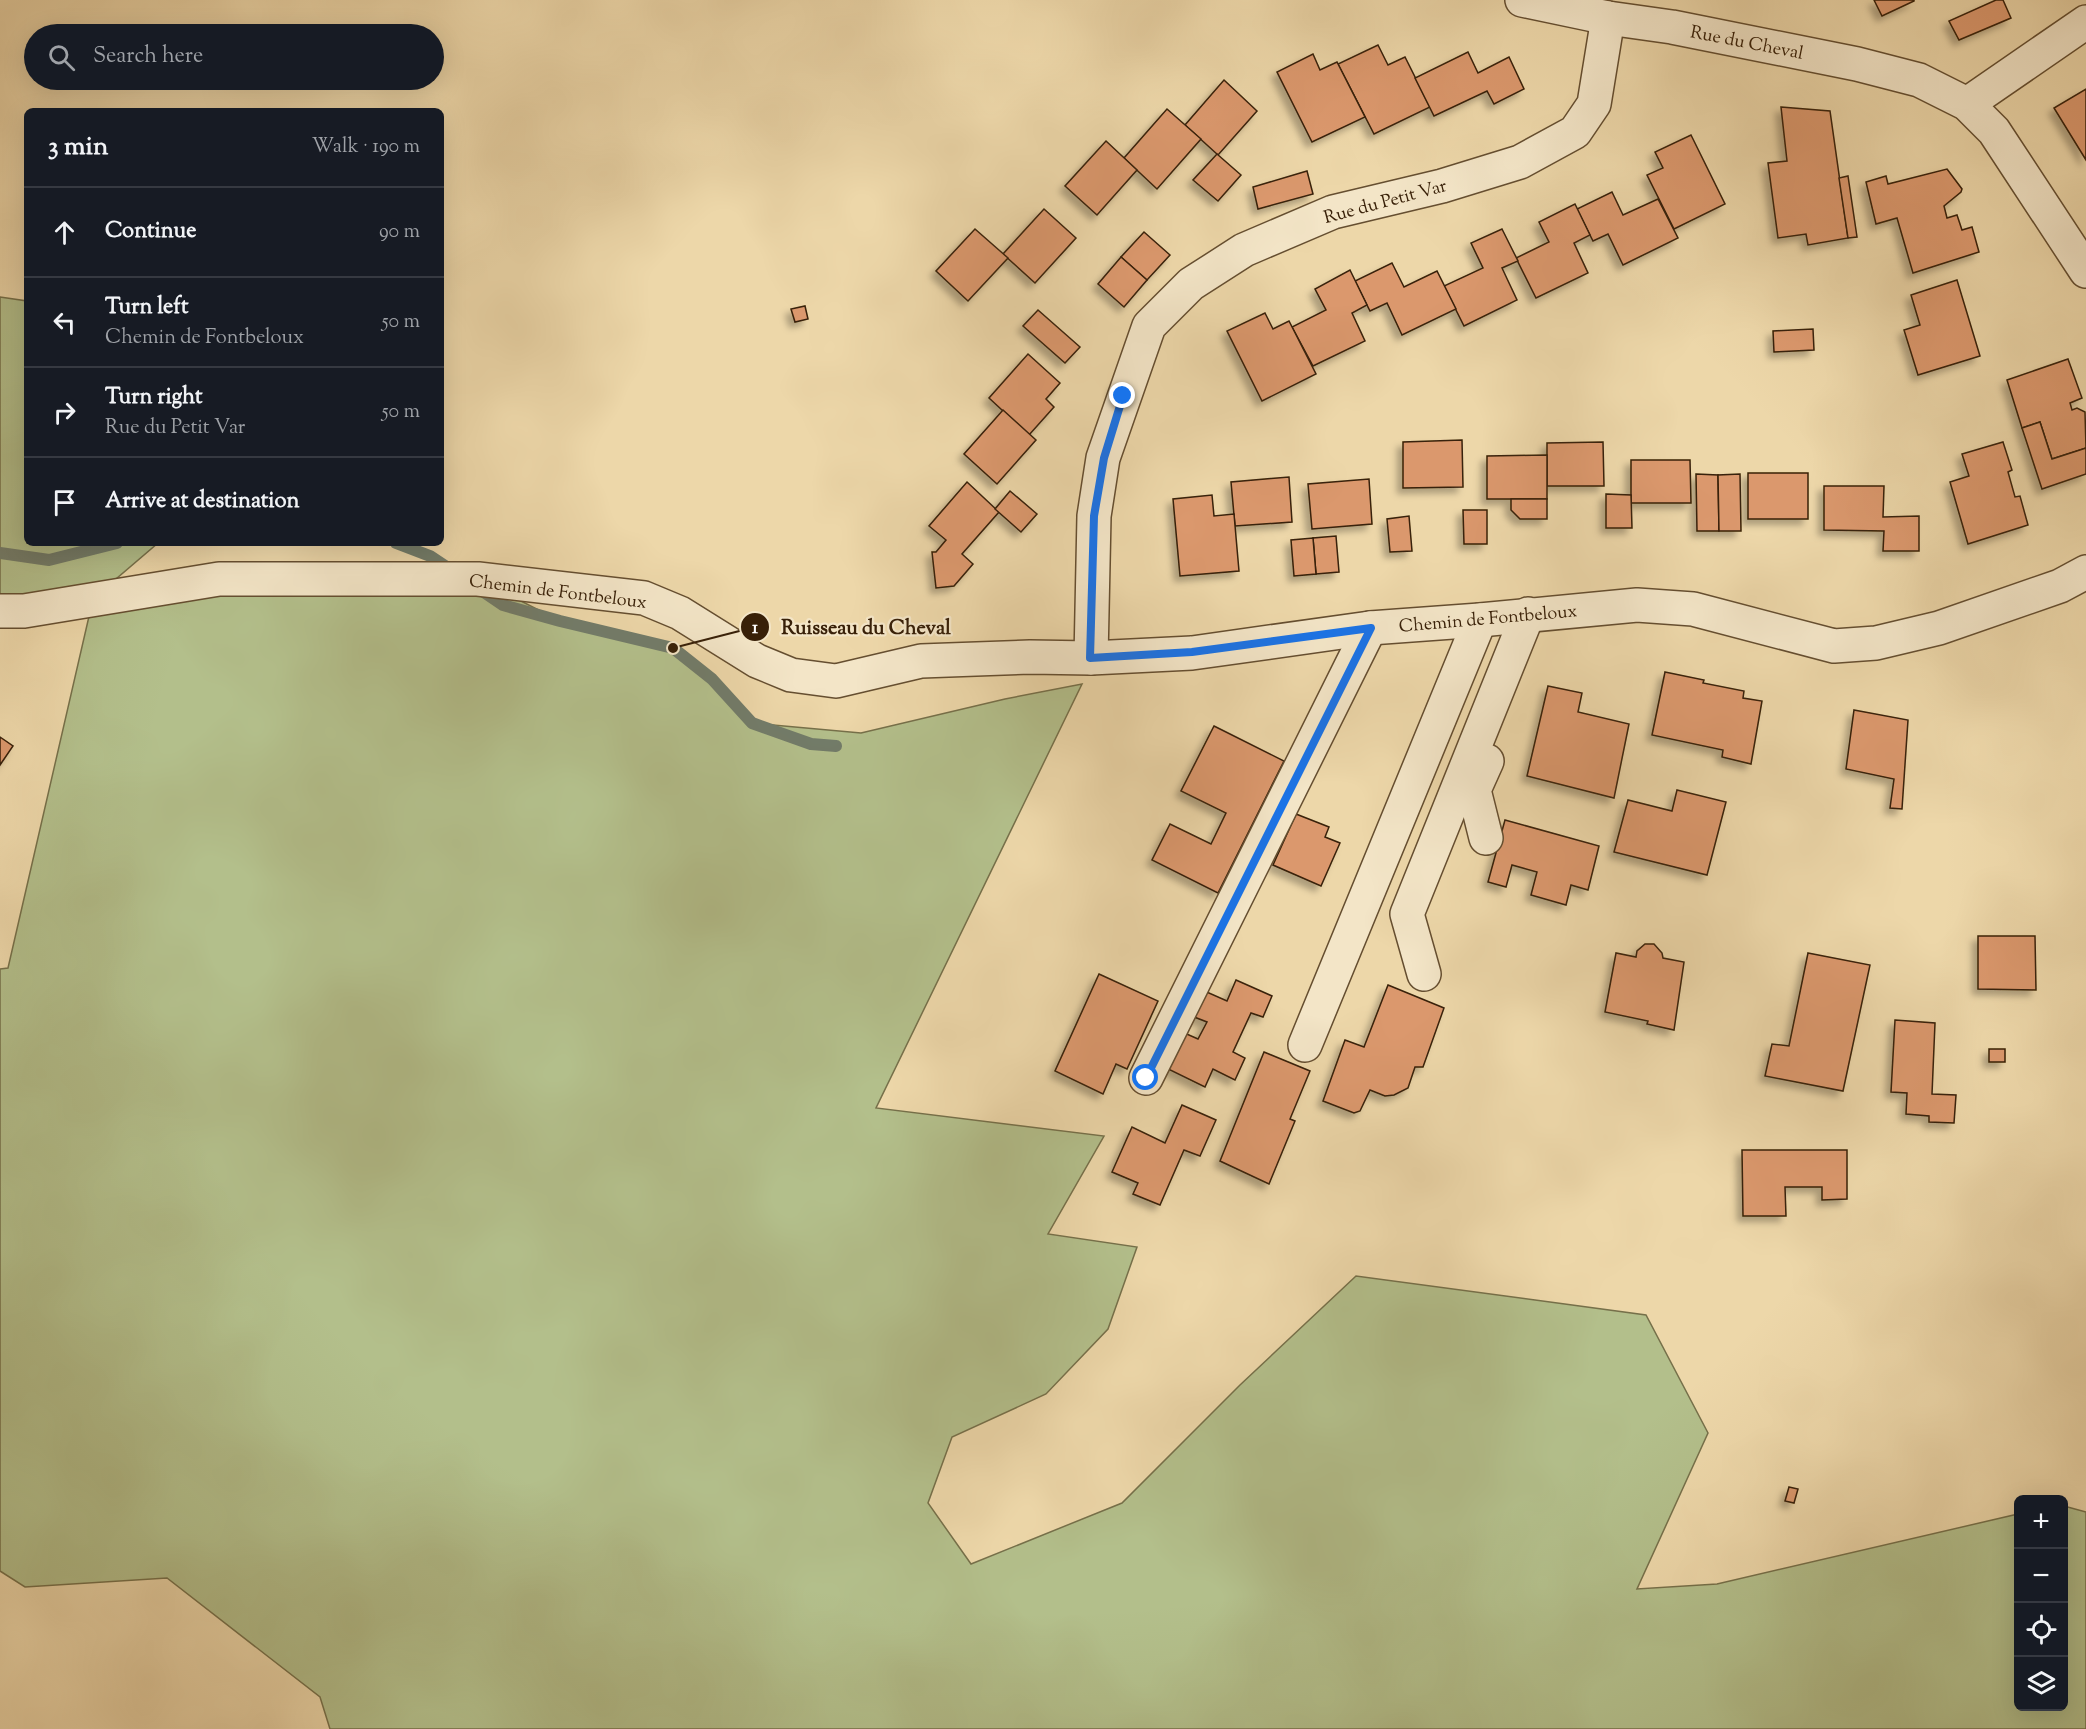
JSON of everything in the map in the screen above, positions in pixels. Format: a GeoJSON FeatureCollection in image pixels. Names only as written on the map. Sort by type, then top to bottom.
{"type":"FeatureCollection","features":[{"type":"Feature","properties":{"kind":"street","name":"Rue du Cheval"},"geometry":{"type":"LineString","coordinates":[[1522,0],[1857,64],[1919,80],[1967,104],[1995,130],[2086,271]]}},
{"type":"Feature","properties":{"kind":"street","name":"Rue du Petit Var"},"geometry":{"type":"LineString","coordinates":[[1090,658],[1094,516],[1104,458],[1149,326],[1191,284],[1244,250],[1334,212],[1442,186],[1520,162],[1575,132],[1594,104],[1608,18]]}},
{"type":"Feature","properties":{"kind":"street"},"geometry":{"type":"LineString","coordinates":[[1967,104],[2086,22]]}},
{"type":"Feature","properties":{"kind":"street","name":"Chemin de Fontbeloux"},"geometry":{"type":"LineString","coordinates":[[0,611],[24,611],[219,579],[478,579],[644,598],[680,613],[757,661],[791,675],[837,681],[921,661],[1030,657],[1090,658],[1192,652],[1371,628],[1637,605],[1693,609],[1834,646],[1876,643],[1939,628],[2060,586],[2086,572]]}},
{"type":"Feature","properties":{"kind":"street"},"geometry":{"type":"LineString","coordinates":[[1486,838],[1474,790],[1538,614]]}},
{"type":"Feature","properties":{"kind":"street"},"geometry":{"type":"LineString","coordinates":[[1424,974],[1407,914],[1538,614]]}},
{"type":"Feature","properties":{"kind":"street"},"geometry":{"type":"LineString","coordinates":[[1305,1045],[1480,620]]}},
{"type":"Feature","properties":{"kind":"street"},"geometry":{"type":"LineString","coordinates":[[1146,1078],[1371,628]]}},
{"type":"Feature","properties":{"kind":"green space"},"geometry":{"type":"Polygon","coordinates":[[[0,297],[24,301],[24,546],[154,546],[95,597],[478,579],[560,621],[673,648],[752,723],[861,733],[1005,699],[1082,684],[876,1108],[1104,1136],[1048,1234],[1137,1247],[1108,1329],[1046,1394],[952,1437],[928,1503],[971,1564],[1122,1503],[1240,1385],[1356,1276],[1646,1315],[1708,1433],[1637,1589],[1717,1584],[2014,1515],[2014,1711],[2068,1711],[2068,1507],[2086,1512],[2086,1729],[330,1729],[320,1697],[167,1578],[25,1587],[0,1571],[0,969],[8,968],[93,599],[0,604],[0,297]]]}},
{"type":"Feature","properties":{"kind":"building"},"geometry":{"type":"Polygon","coordinates":[[[1874,0],[1914,0],[1914,1],[1882,16],[1874,0]]]}},
{"type":"Feature","properties":{"kind":"building"},"geometry":{"type":"Polygon","coordinates":[[[1996,0],[2003,0],[2011,18],[1959,40],[1949,21],[1996,0]]]}},
{"type":"Feature","properties":{"kind":"building"},"geometry":{"type":"Polygon","coordinates":[[[1378,45],[1388,65],[1405,57],[1430,107],[1374,134],[1338,64],[1378,45]]]}},
{"type":"Feature","properties":{"kind":"building"},"geometry":{"type":"Polygon","coordinates":[[[1468,52],[1478,73],[1509,57],[1524,89],[1494,104],[1487,91],[1434,116],[1415,78],[1468,52]]]}},
{"type":"Feature","properties":{"kind":"building"},"geometry":{"type":"Polygon","coordinates":[[[1313,54],[1320,70],[1337,62],[1365,117],[1312,142],[1277,72],[1313,54]]]}},
{"type":"Feature","properties":{"kind":"building"},"geometry":{"type":"Polygon","coordinates":[[[1224,80],[1257,111],[1218,155],[1185,125],[1224,80]]]}},
{"type":"Feature","properties":{"kind":"building"},"geometry":{"type":"Polygon","coordinates":[[[2086,89],[2086,160],[2054,108],[2086,89]]]}},
{"type":"Feature","properties":{"kind":"building"},"geometry":{"type":"Polygon","coordinates":[[[1781,107],[1830,111],[1848,238],[1808,245],[1806,234],[1778,238],[1768,163],[1787,161],[1781,107]]]}},
{"type":"Feature","properties":{"kind":"building"},"geometry":{"type":"Polygon","coordinates":[[[1167,109],[1201,139],[1157,189],[1124,158],[1167,109]]]}},
{"type":"Feature","properties":{"kind":"building"},"geometry":{"type":"Polygon","coordinates":[[[1691,135],[1725,204],[1674,229],[1647,175],[1663,168],[1655,152],[1691,135]]]}},
{"type":"Feature","properties":{"kind":"building"},"geometry":{"type":"Polygon","coordinates":[[[1106,141],[1137,170],[1097,215],[1065,186],[1106,141]]]}},
{"type":"Feature","properties":{"kind":"building"},"geometry":{"type":"Polygon","coordinates":[[[1217,154],[1241,175],[1218,201],[1193,180],[1217,154]]]}},
{"type":"Feature","properties":{"kind":"building"},"geometry":{"type":"Polygon","coordinates":[[[1947,169],[1962,189],[1944,206],[1947,218],[1957,215],[1962,230],[1972,227],[1979,252],[1913,273],[1897,218],[1876,224],[1866,182],[1886,176],[1888,184],[1947,169]]]}},
{"type":"Feature","properties":{"kind":"building"},"geometry":{"type":"Polygon","coordinates":[[[1307,171],[1313,194],[1258,209],[1253,187],[1307,171]]]}},
{"type":"Feature","properties":{"kind":"building"},"geometry":{"type":"Polygon","coordinates":[[[1848,176],[1857,237],[1848,238],[1839,178],[1848,176]]]}},
{"type":"Feature","properties":{"kind":"building"},"geometry":{"type":"Polygon","coordinates":[[[1612,192],[1623,215],[1658,199],[1678,238],[1623,265],[1608,234],[1593,241],[1577,209],[1612,192]]]}},
{"type":"Feature","properties":{"kind":"building"},"geometry":{"type":"Polygon","coordinates":[[[1575,204],[1590,235],[1574,243],[1588,273],[1536,298],[1516,258],[1549,242],[1539,222],[1575,204]]]}},
{"type":"Feature","properties":{"kind":"building"},"geometry":{"type":"Polygon","coordinates":[[[1044,209],[1076,238],[1035,283],[1003,254],[1044,209]]]}},
{"type":"Feature","properties":{"kind":"building"},"geometry":{"type":"Polygon","coordinates":[[[975,229],[1008,258],[968,301],[936,271],[975,229]]]}},
{"type":"Feature","properties":{"kind":"building"},"geometry":{"type":"Polygon","coordinates":[[[1502,229],[1518,261],[1502,268],[1517,300],[1464,326],[1444,286],[1483,268],[1471,243],[1502,229]]]}},
{"type":"Feature","properties":{"kind":"building"},"geometry":{"type":"Polygon","coordinates":[[[1144,232],[1170,255],[1147,280],[1121,257],[1144,232]]]}},
{"type":"Feature","properties":{"kind":"building"},"geometry":{"type":"Polygon","coordinates":[[[1121,257],[1147,280],[1124,307],[1098,284],[1121,257]]]}},
{"type":"Feature","properties":{"kind":"building"},"geometry":{"type":"Polygon","coordinates":[[[1392,263],[1404,287],[1437,271],[1456,309],[1402,335],[1387,303],[1370,311],[1355,281],[1392,263]]]}},
{"type":"Feature","properties":{"kind":"building"},"geometry":{"type":"Polygon","coordinates":[[[1350,270],[1367,305],[1352,313],[1365,341],[1313,366],[1292,327],[1326,310],[1315,289],[1350,270]]]}},
{"type":"Feature","properties":{"kind":"building"},"geometry":{"type":"Polygon","coordinates":[[[1957,280],[1980,356],[1918,375],[1904,330],[1920,325],[1911,295],[1957,280]]]}},
{"type":"Feature","properties":{"kind":"building"},"geometry":{"type":"Polygon","coordinates":[[[805,306],[808,319],[795,322],[791,309],[805,306]]]}},
{"type":"Feature","properties":{"kind":"building"},"geometry":{"type":"Polygon","coordinates":[[[1038,310],[1080,347],[1065,363],[1023,326],[1038,310]]]}},
{"type":"Feature","properties":{"kind":"building"},"geometry":{"type":"Polygon","coordinates":[[[1265,313],[1273,329],[1289,321],[1316,374],[1262,401],[1227,331],[1265,313]]]}},
{"type":"Feature","properties":{"kind":"building"},"geometry":{"type":"Polygon","coordinates":[[[1813,329],[1814,350],[1774,352],[1773,331],[1813,329]]]}},
{"type":"Feature","properties":{"kind":"building"},"geometry":{"type":"Polygon","coordinates":[[[1028,354],[1060,383],[1046,399],[1054,407],[1029,435],[989,398],[1028,354]]]}},
{"type":"Feature","properties":{"kind":"building"},"geometry":{"type":"Polygon","coordinates":[[[2068,359],[2082,398],[2070,403],[2072,410],[2077,408],[2085,412],[2086,448],[2052,459],[2040,422],[2022,428],[2007,380],[2068,359]]]}},
{"type":"Feature","properties":{"kind":"building"},"geometry":{"type":"Polygon","coordinates":[[[1003,410],[1036,440],[997,484],[964,454],[1003,410]]]}},
{"type":"Feature","properties":{"kind":"building"},"geometry":{"type":"Polygon","coordinates":[[[2040,422],[2052,459],[2086,448],[2086,474],[2042,489],[2022,428],[2040,422]]]}},
{"type":"Feature","properties":{"kind":"building"},"geometry":{"type":"Polygon","coordinates":[[[1462,440],[1463,487],[1403,488],[1403,442],[1462,440]]]}},
{"type":"Feature","properties":{"kind":"building"},"geometry":{"type":"Polygon","coordinates":[[[1603,442],[1604,486],[1547,486],[1547,443],[1603,442]]]}},
{"type":"Feature","properties":{"kind":"building"},"geometry":{"type":"Polygon","coordinates":[[[2003,442],[2012,470],[2008,472],[2015,497],[2020,496],[2028,525],[1968,544],[1950,482],[1969,476],[1962,454],[2003,442]]]}},
{"type":"Feature","properties":{"kind":"building"},"geometry":{"type":"Polygon","coordinates":[[[1547,455],[1547,499],[1487,499],[1487,456],[1547,455]]]}},
{"type":"Feature","properties":{"kind":"building"},"geometry":{"type":"Polygon","coordinates":[[[1631,460],[1690,460],[1691,503],[1631,503],[1631,460]]]}},
{"type":"Feature","properties":{"kind":"building"},"geometry":{"type":"Polygon","coordinates":[[[1748,473],[1808,473],[1808,519],[1748,519],[1748,473]]]}},
{"type":"Feature","properties":{"kind":"building"},"geometry":{"type":"Polygon","coordinates":[[[1696,474],[1718,475],[1719,531],[1697,531],[1696,474]]]}},
{"type":"Feature","properties":{"kind":"building"},"geometry":{"type":"Polygon","coordinates":[[[1740,474],[1741,531],[1719,531],[1718,475],[1740,474]]]}},
{"type":"Feature","properties":{"kind":"building"},"geometry":{"type":"Polygon","coordinates":[[[1289,477],[1292,522],[1235,526],[1231,482],[1289,477]]]}},
{"type":"Feature","properties":{"kind":"building"},"geometry":{"type":"Polygon","coordinates":[[[1369,479],[1372,524],[1312,529],[1308,484],[1369,479]]]}},
{"type":"Feature","properties":{"kind":"building"},"geometry":{"type":"Polygon","coordinates":[[[967,482],[999,512],[962,554],[973,564],[954,586],[936,588],[932,552],[936,552],[946,540],[929,526],[967,482]]]}},
{"type":"Feature","properties":{"kind":"building"},"geometry":{"type":"Polygon","coordinates":[[[1824,486],[1884,486],[1883,517],[1919,516],[1919,551],[1883,551],[1884,531],[1824,530],[1824,486]]]}},
{"type":"Feature","properties":{"kind":"building"},"geometry":{"type":"Polygon","coordinates":[[[1010,491],[1037,514],[1021,532],[995,509],[1010,491]]]}},
{"type":"Feature","properties":{"kind":"building"},"geometry":{"type":"Polygon","coordinates":[[[1606,494],[1631,495],[1632,528],[1606,528],[1606,494]]]}},
{"type":"Feature","properties":{"kind":"building"},"geometry":{"type":"Polygon","coordinates":[[[1212,495],[1214,516],[1234,514],[1239,571],[1180,576],[1173,499],[1212,495]]]}},
{"type":"Feature","properties":{"kind":"building"},"geometry":{"type":"Polygon","coordinates":[[[1511,499],[1547,499],[1547,519],[1520,519],[1511,510],[1511,499]]]}},
{"type":"Feature","properties":{"kind":"building"},"geometry":{"type":"Polygon","coordinates":[[[1463,510],[1487,510],[1487,544],[1464,544],[1463,510]]]}},
{"type":"Feature","properties":{"kind":"building"},"geometry":{"type":"Polygon","coordinates":[[[1409,516],[1412,551],[1390,552],[1387,519],[1409,516]]]}},
{"type":"Feature","properties":{"kind":"building"},"geometry":{"type":"Polygon","coordinates":[[[1336,536],[1339,572],[1316,574],[1313,538],[1336,536]]]}},
{"type":"Feature","properties":{"kind":"building"},"geometry":{"type":"Polygon","coordinates":[[[1313,538],[1316,574],[1294,576],[1291,540],[1313,538]]]}},
{"type":"Feature","properties":{"kind":"building"},"geometry":{"type":"Polygon","coordinates":[[[1665,672],[1704,680],[1703,683],[1744,691],[1743,698],[1762,701],[1751,764],[1722,757],[1723,750],[1652,735],[1665,672]]]}},
{"type":"Feature","properties":{"kind":"building"},"geometry":{"type":"Polygon","coordinates":[[[1548,686],[1582,693],[1578,712],[1629,724],[1614,798],[1527,776],[1548,686]]]}},
{"type":"Feature","properties":{"kind":"building"},"geometry":{"type":"Polygon","coordinates":[[[1854,710],[1908,720],[1902,809],[1890,808],[1894,779],[1846,769],[1854,710]]]}},
{"type":"Feature","properties":{"kind":"building"},"geometry":{"type":"Polygon","coordinates":[[[1214,726],[1284,761],[1218,893],[1152,860],[1170,824],[1211,844],[1226,813],[1181,791],[1214,726]]]}},
{"type":"Feature","properties":{"kind":"building"},"geometry":{"type":"Polygon","coordinates":[[[0,737],[13,746],[0,765],[0,737]]]}},
{"type":"Feature","properties":{"kind":"building"},"geometry":{"type":"Polygon","coordinates":[[[1677,790],[1726,802],[1707,875],[1614,852],[1628,800],[1672,811],[1677,790]]]}},
{"type":"Feature","properties":{"kind":"building"},"geometry":{"type":"Polygon","coordinates":[[[1296,814],[1329,827],[1325,837],[1340,843],[1321,886],[1273,865],[1296,814]]]}},
{"type":"Feature","properties":{"kind":"building"},"geometry":{"type":"Polygon","coordinates":[[[1505,820],[1599,846],[1588,890],[1571,885],[1566,905],[1531,895],[1537,872],[1512,865],[1506,887],[1488,882],[1505,820]]]}},
{"type":"Feature","properties":{"kind":"building"},"geometry":{"type":"Polygon","coordinates":[[[1978,936],[2035,936],[2036,990],[1978,989],[1978,936]]]}},
{"type":"Feature","properties":{"kind":"building"},"geometry":{"type":"Polygon","coordinates":[[[1645,944],[1654,944],[1662,953],[1663,958],[1684,962],[1674,1030],[1647,1024],[1648,1021],[1605,1012],[1616,953],[1636,957],[1637,951],[1645,944]]]}},
{"type":"Feature","properties":{"kind":"building"},"geometry":{"type":"Polygon","coordinates":[[[1808,953],[1870,965],[1843,1091],[1765,1076],[1772,1044],[1789,1046],[1808,953]]]}},
{"type":"Feature","properties":{"kind":"building"},"geometry":{"type":"Polygon","coordinates":[[[1099,974],[1158,1001],[1127,1069],[1116,1064],[1103,1094],[1055,1071],[1099,974]]]}},
{"type":"Feature","properties":{"kind":"building"},"geometry":{"type":"Polygon","coordinates":[[[1236,980],[1272,996],[1263,1017],[1251,1013],[1233,1052],[1245,1058],[1235,1080],[1213,1069],[1205,1087],[1164,1067],[1180,1031],[1198,1039],[1207,1022],[1189,1015],[1200,989],[1227,1001],[1236,980]]]}},
{"type":"Feature","properties":{"kind":"building"},"geometry":{"type":"Polygon","coordinates":[[[1388,985],[1444,1008],[1423,1067],[1415,1067],[1408,1088],[1394,1095],[1385,1096],[1370,1090],[1360,1111],[1354,1113],[1323,1101],[1345,1040],[1364,1047],[1388,985]]]}},
{"type":"Feature","properties":{"kind":"building"},"geometry":{"type":"Polygon","coordinates":[[[1895,1020],[1935,1023],[1932,1094],[1956,1095],[1954,1123],[1929,1122],[1929,1116],[1906,1114],[1907,1093],[1891,1092],[1895,1020]]]}},
{"type":"Feature","properties":{"kind":"building"},"geometry":{"type":"Polygon","coordinates":[[[1989,1049],[2005,1049],[2005,1062],[1989,1062],[1989,1049]]]}},
{"type":"Feature","properties":{"kind":"building"},"geometry":{"type":"Polygon","coordinates":[[[1264,1052],[1310,1071],[1290,1119],[1295,1121],[1269,1184],[1220,1161],[1264,1052]]]}},
{"type":"Feature","properties":{"kind":"building"},"geometry":{"type":"Polygon","coordinates":[[[1182,1105],[1216,1120],[1200,1156],[1184,1150],[1160,1205],[1133,1194],[1138,1183],[1112,1172],[1132,1127],[1165,1143],[1182,1105]]]}},
{"type":"Feature","properties":{"kind":"building"},"geometry":{"type":"Polygon","coordinates":[[[1742,1150],[1847,1150],[1847,1199],[1822,1200],[1822,1187],[1785,1187],[1786,1216],[1743,1216],[1742,1150]]]}},
{"type":"Feature","properties":{"kind":"building"},"geometry":{"type":"Polygon","coordinates":[[[1789,1487],[1798,1489],[1794,1503],[1785,1501],[1789,1487]]]}},
{"type":"Feature","properties":{"kind":"waterway"},"geometry":{"type":"LineString","coordinates":[[0,553],[49,560],[105,546]]}},
{"type":"Feature","properties":{"kind":"waterway"},"geometry":{"type":"LineString","coordinates":[[404,546],[430,556],[451,570]]}},
{"type":"Feature","properties":{"kind":"waterway"},"geometry":{"type":"LineString","coordinates":[[478,588],[503,605],[673,648],[712,679],[752,723],[811,744],[836,746]]}},
{"type":"Feature","properties":{"kind":"place","name":"Ruisseau du Cheval"},"geometry":{"type":"Point","coordinates":[673,648]}},
{"type":"Feature","properties":{"kind":"route"},"geometry":{"type":"LineString","coordinates":[[1123,396],[1104,458],[1094,516],[1090,658],[1192,652],[1371,628],[1146,1078]]}}]}
